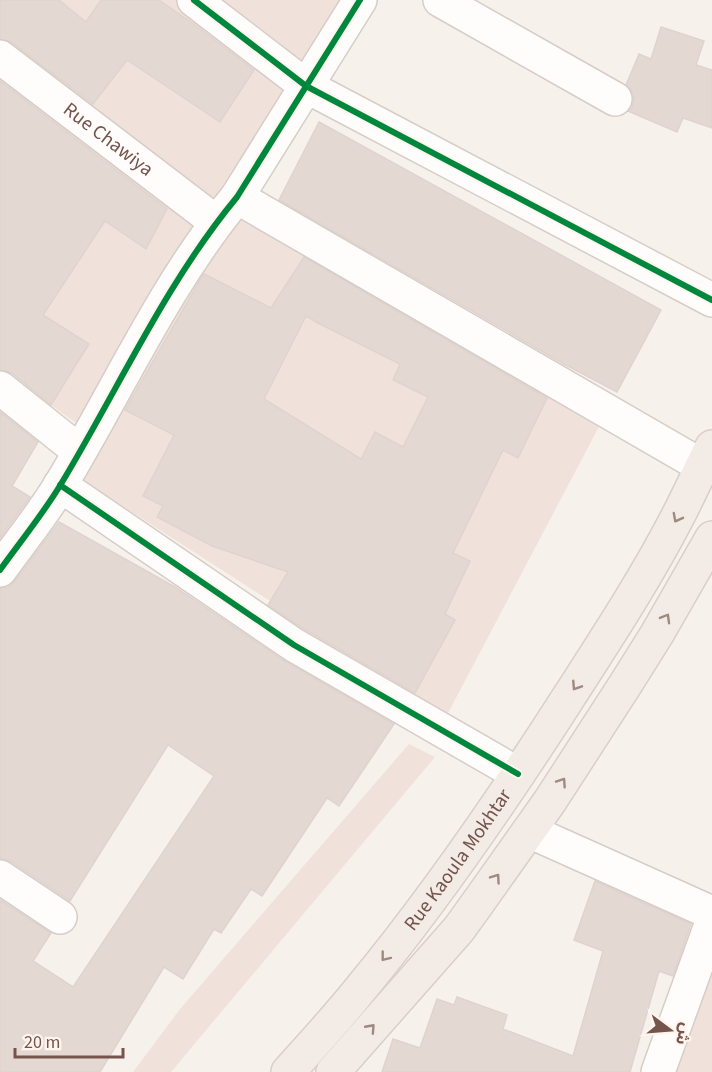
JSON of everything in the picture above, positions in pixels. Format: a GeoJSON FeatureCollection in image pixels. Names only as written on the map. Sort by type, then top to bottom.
{"type":"FeatureCollection","features":[{"type":"Feature","properties":{"kind":"main road","name":"Rue Kaoula Mokhtar"},"geometry":{"type":"LineString","coordinates":[[288,1072],[363,987],[451,870],[518,774],[626,607],[678,517],[707,456]]}},
{"type":"Feature","properties":{"kind":"main road","name":"Rue Kaoula Mokhtar"},"geometry":{"type":"LineString","coordinates":[[333,1072],[459,929],[529,831],[625,686],[712,538]]}},
{"type":"Feature","properties":{"kind":"street"},"geometry":{"type":"LineString","coordinates":[[194,0],[306,86],[712,300]]}},
{"type":"Feature","properties":{"kind":"street"},"geometry":{"type":"LineString","coordinates":[[0,570],[60,485],[180,274],[216,222],[237,197],[360,0]]}},
{"type":"Feature","properties":{"kind":"street"},"geometry":{"type":"LineString","coordinates":[[440,0],[615,99]]}},
{"type":"Feature","properties":{"kind":"street","name":"Rue Chawiya"},"geometry":{"type":"LineString","coordinates":[[0,57],[216,222]]}},
{"type":"Feature","properties":{"kind":"street"},"geometry":{"type":"LineString","coordinates":[[237,197],[707,456]]}},
{"type":"Feature","properties":{"kind":"street"},"geometry":{"type":"LineString","coordinates":[[0,388],[79,451]]}},
{"type":"Feature","properties":{"kind":"street"},"geometry":{"type":"LineString","coordinates":[[60,485],[294,645],[518,774]]}},
{"type":"Feature","properties":{"kind":"street"},"geometry":{"type":"LineString","coordinates":[[529,831],[712,913]]}},
{"type":"Feature","properties":{"kind":"street"},"geometry":{"type":"LineString","coordinates":[[0,877],[60,917]]}},
{"type":"Feature","properties":{"kind":"street"},"geometry":{"type":"LineString","coordinates":[[658,1072],[712,922]]}},
{"type":"Feature","properties":{"kind":"shaded area"},"geometry":{"type":"Polygon","coordinates":[[[0,0],[180,0],[286,87],[207,210],[0,43],[0,0]]]}},
{"type":"Feature","properties":{"kind":"shaded area"},"geometry":{"type":"Polygon","coordinates":[[[217,0],[349,0],[302,68],[217,0]]]}},
{"type":"Feature","properties":{"kind":"shaded area"},"geometry":{"type":"Polygon","coordinates":[[[0,61],[201,225],[79,425],[0,369],[0,61]]]}},
{"type":"Feature","properties":{"kind":"shaded area"},"geometry":{"type":"Polygon","coordinates":[[[252,196],[612,402],[447,715],[79,478],[149,345],[252,196]]]}},
{"type":"Feature","properties":{"kind":"shaded area"},"geometry":{"type":"Polygon","coordinates":[[[409,744],[435,757],[171,1072],[133,1072],[180,1009],[409,744]]]}},
{"type":"Feature","properties":{"kind":"shaded area"},"geometry":{"type":"Polygon","coordinates":[[[712,961],[712,1072],[659,1072],[712,961]]]}},
{"type":"Feature","properties":{"kind":"building"},"geometry":{"type":"Polygon","coordinates":[[[0,0],[59,0],[86,22],[101,0],[159,0],[254,70],[220,122],[127,60],[93,104],[11,42],[0,39],[0,0]]]}},
{"type":"Feature","properties":{"kind":"building"},"geometry":{"type":"Polygon","coordinates":[[[661,27],[704,41],[696,65],[712,70],[712,128],[683,118],[677,132],[628,111],[632,108],[634,98],[626,85],[639,54],[651,59],[661,27]]]}},
{"type":"Feature","properties":{"kind":"building"},"geometry":{"type":"Polygon","coordinates":[[[0,81],[167,209],[146,249],[105,221],[43,315],[89,344],[51,405],[12,373],[0,370],[0,81]]]}},
{"type":"Feature","properties":{"kind":"building"},"geometry":{"type":"Polygon","coordinates":[[[319,122],[661,310],[617,392],[564,364],[279,200],[319,122]]]}},
{"type":"Feature","properties":{"kind":"building"},"geometry":{"type":"Polygon","coordinates":[[[304,257],[547,398],[518,458],[503,450],[453,553],[470,561],[445,614],[455,620],[415,693],[304,629],[268,605],[288,572],[212,546],[157,517],[163,506],[143,496],[174,435],[125,410],[203,275],[271,308],[304,257]],[[306,316],[264,399],[361,459],[375,432],[403,447],[428,397],[393,380],[400,364],[306,316]]]}},
{"type":"Feature","properties":{"kind":"building"},"geometry":{"type":"Polygon","coordinates":[[[0,412],[38,442],[12,486],[30,497],[0,538],[0,412]]]}},
{"type":"Feature","properties":{"kind":"building"},"geometry":{"type":"Polygon","coordinates":[[[59,522],[175,587],[283,660],[394,724],[339,806],[327,798],[262,896],[251,889],[221,933],[214,929],[183,979],[164,967],[100,1072],[0,1072],[0,900],[51,933],[33,961],[73,987],[214,776],[168,745],[70,901],[10,861],[0,858],[0,588],[8,587],[15,581],[59,522]]]}},
{"type":"Feature","properties":{"kind":"building"},"geometry":{"type":"Polygon","coordinates":[[[595,881],[691,924],[673,976],[659,971],[630,1072],[382,1072],[393,1039],[420,1048],[437,999],[454,1005],[457,997],[507,1015],[503,1029],[573,1056],[603,951],[574,940],[595,881]]]}},
{"type":"Feature","properties":{"kind":"cycle path"},"geometry":{"type":"LineString","coordinates":[[194,0],[306,86],[712,300]]}},
{"type":"Feature","properties":{"kind":"cycle path"},"geometry":{"type":"LineString","coordinates":[[0,570],[54,495],[187,265],[237,197],[360,0]]}},
{"type":"Feature","properties":{"kind":"cycle path"},"geometry":{"type":"LineString","coordinates":[[60,485],[294,645],[518,774]]}}]}
